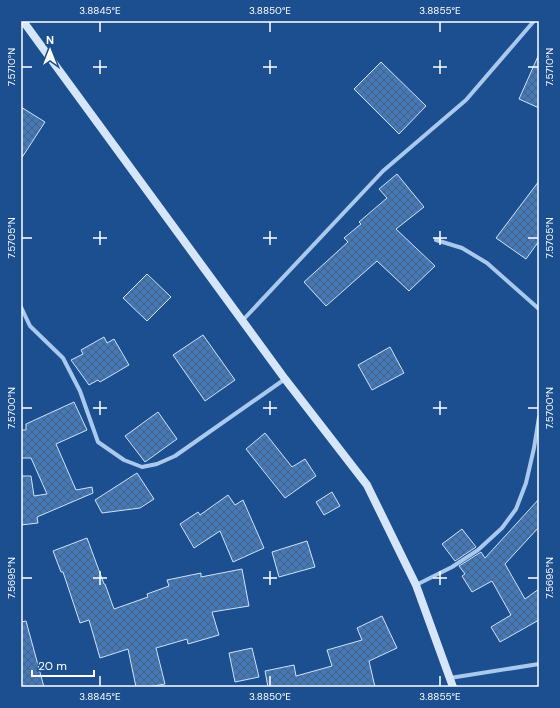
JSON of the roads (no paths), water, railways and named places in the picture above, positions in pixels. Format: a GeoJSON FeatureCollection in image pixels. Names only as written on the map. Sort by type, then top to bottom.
{"type":"FeatureCollection","features":[{"type":"Feature","properties":{"kind":"main road"},"geometry":{"type":"LineString","coordinates":[[23,21],[285,379],[367,485],[416,585],[453,687]]}},
{"type":"Feature","properties":{"kind":"street"},"geometry":{"type":"LineString","coordinates":[[243,320],[383,172],[466,100],[534,21]]}},
{"type":"Feature","properties":{"kind":"street"},"geometry":{"type":"LineString","coordinates":[[436,240],[462,248],[486,263],[539,309]]}},
{"type":"Feature","properties":{"kind":"street"},"geometry":{"type":"LineString","coordinates":[[21,307],[30,326],[63,358],[80,391],[98,442],[124,460],[142,466],[157,464],[175,456],[285,379]]}},
{"type":"Feature","properties":{"kind":"street"},"geometry":{"type":"LineString","coordinates":[[416,585],[452,567],[478,550],[502,528],[516,509],[526,482],[539,417]]}},
{"type":"Feature","properties":{"kind":"street"},"geometry":{"type":"LineString","coordinates":[[450,678],[539,664]]}}]}
